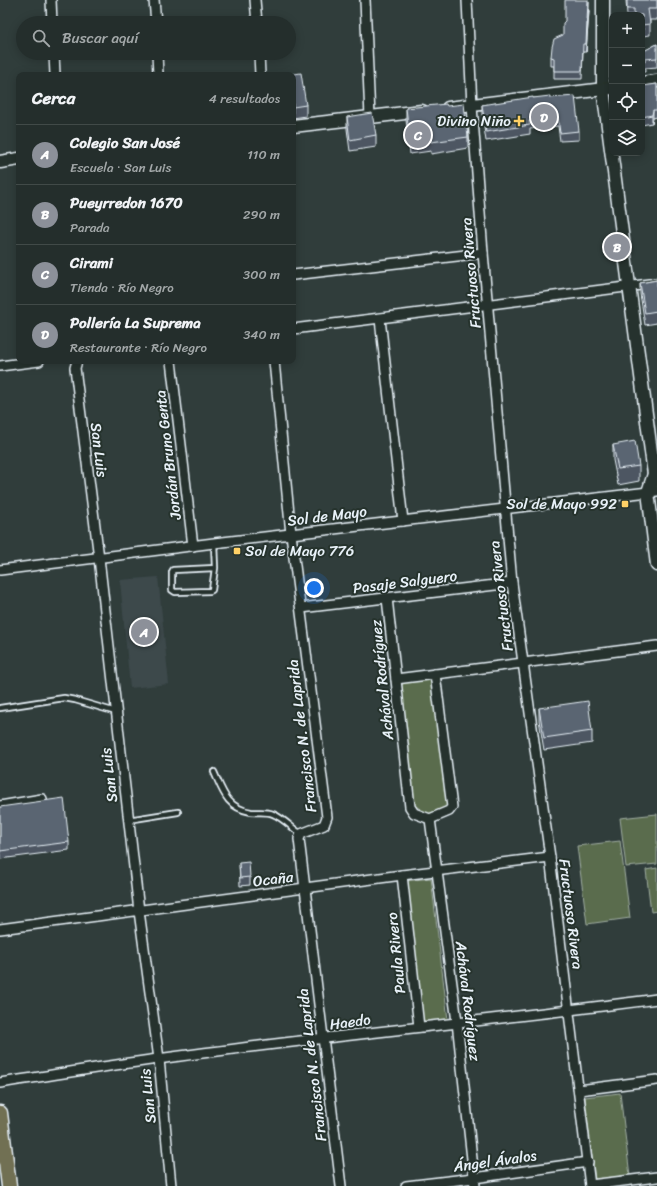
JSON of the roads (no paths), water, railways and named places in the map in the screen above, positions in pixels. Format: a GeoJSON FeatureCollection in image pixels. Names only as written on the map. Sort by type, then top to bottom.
{"type":"FeatureCollection","features":[{"type":"Feature","properties":{"kind":"main road"},"geometry":{"type":"LineString","coordinates":[[603,0],[608,88],[629,287],[655,477],[653,492],[657,565]]}},
{"type":"Feature","properties":{"kind":"main road"},"geometry":{"type":"LineString","coordinates":[[645,83],[657,81]]}},
{"type":"Feature","properties":{"kind":"main road"},"geometry":{"type":"LineString","coordinates":[[296,126],[472,106],[608,88]]}},
{"type":"Feature","properties":{"kind":"main road"},"geometry":{"type":"LineString","coordinates":[[0,162],[16,159]]}},
{"type":"Feature","properties":{"kind":"main road"},"geometry":{"type":"LineString","coordinates":[[0,1113],[9,1186]]}},
{"type":"Feature","properties":{"kind":"street"},"geometry":{"type":"LineString","coordinates":[[51,0],[52,16]]}},
{"type":"Feature","properties":{"kind":"street"},"geometry":{"type":"LineString","coordinates":[[154,0],[155,16]]}},
{"type":"Feature","properties":{"kind":"street"},"geometry":{"type":"LineString","coordinates":[[255,0],[256,16]]}},
{"type":"Feature","properties":{"kind":"street"},"geometry":{"type":"LineString","coordinates":[[365,0],[370,117]]}},
{"type":"Feature","properties":{"kind":"street","name":"Fructuoso Rivera"},"geometry":{"type":"LineString","coordinates":[[467,0],[472,106],[483,253],[512,583],[524,662],[570,1010],[590,1186]]}},
{"type":"Feature","properties":{"kind":"street"},"geometry":{"type":"LineString","coordinates":[[54,60],[55,72]]}},
{"type":"Feature","properties":{"kind":"street"},"geometry":{"type":"LineString","coordinates":[[157,60],[158,72]]}},
{"type":"Feature","properties":{"kind":"street"},"geometry":{"type":"LineString","coordinates":[[259,60],[260,72]]}},
{"type":"Feature","properties":{"kind":"street"},"geometry":{"type":"LineString","coordinates":[[296,275],[483,253]]}},
{"type":"Feature","properties":{"kind":"street"},"geometry":{"type":"LineString","coordinates":[[296,329],[657,283]]}},
{"type":"Feature","properties":{"kind":"street"},"geometry":{"type":"LineString","coordinates":[[380,319],[403,521]]}},
{"type":"Feature","properties":{"kind":"street"},"geometry":{"type":"LineString","coordinates":[[0,366],[16,364]]}},
{"type":"Feature","properties":{"kind":"street","name":"San Luis"},"geometry":{"type":"LineString","coordinates":[[76,364],[74,368],[99,558],[128,820],[159,1059],[171,1186]]}},
{"type":"Feature","properties":{"kind":"street","name":"Jordán Bruno Genta"},"geometry":{"type":"LineString","coordinates":[[171,364],[193,546]]}},
{"type":"Feature","properties":{"kind":"street","name":"Francisco N. de Laprida"},"geometry":{"type":"LineString","coordinates":[[274,364],[291,534],[327,817],[324,825],[301,834],[299,839],[340,1186]]}},
{"type":"Feature","properties":{"kind":"street","name":"Sol de Mayo"},"geometry":{"type":"LineString","coordinates":[[0,570],[506,508],[653,492]]}},
{"type":"Feature","properties":{"kind":"street","name":"Pasaje Salguero"},"geometry":{"type":"LineString","coordinates":[[301,608],[512,583]]}},
{"type":"Feature","properties":{"kind":"street","name":"Achával Rodríguez"},"geometry":{"type":"LineString","coordinates":[[387,598],[410,807],[414,813],[430,820],[457,1022],[475,1182]]}},
{"type":"Feature","properties":{"kind":"street"},"geometry":{"type":"LineString","coordinates":[[396,679],[657,646]]}},
{"type":"Feature","properties":{"kind":"street"},"geometry":{"type":"LineString","coordinates":[[430,820],[452,807],[435,674]]}},
{"type":"Feature","properties":{"kind":"street"},"geometry":{"type":"LineString","coordinates":[[0,806],[42,799]]}},
{"type":"Feature","properties":{"kind":"street","name":"Ocaña"},"geometry":{"type":"LineString","coordinates":[[0,929],[402,875],[550,857]]}},
{"type":"Feature","properties":{"kind":"street","name":"Paula Rivero"},"geometry":{"type":"LineString","coordinates":[[402,875],[419,1027]]}},
{"type":"Feature","properties":{"kind":"street","name":"Haedo"},"geometry":{"type":"LineString","coordinates":[[0,1082],[159,1059],[657,999]]}},
{"type":"Feature","properties":{"kind":"street"},"geometry":{"type":"LineString","coordinates":[[579,1090],[657,1080]]}},
{"type":"Feature","properties":{"kind":"street","name":"Ángel Ávalos"},"geometry":{"type":"LineString","coordinates":[[406,1186],[475,1182],[588,1162]]}},
{"type":"Feature","properties":{"kind":"street"},"geometry":{"type":"LineString","coordinates":[[590,1186],[657,1177]]}},
{"type":"Feature","properties":{"kind":"lane"},"geometry":{"type":"LineString","coordinates":[[214,543],[215,568],[213,587],[210,591],[175,592],[172,590],[173,570],[215,568]]}},
{"type":"Feature","properties":{"kind":"lane"},"geometry":{"type":"LineString","coordinates":[[0,708],[64,698],[116,712]]}},
{"type":"Feature","properties":{"kind":"lane"},"geometry":{"type":"LineString","coordinates":[[214,772],[225,796],[232,805],[241,810],[272,814],[301,834]]}},
{"type":"Feature","properties":{"kind":"lane"},"geometry":{"type":"LineString","coordinates":[[128,820],[178,812]]}},
{"type":"Feature","properties":{"kind":"place","name":"Pollería La Suprema"},"geometry":{"type":"Point","coordinates":[544,117]}},
{"type":"Feature","properties":{"kind":"place","name":"Divino Niño"},"geometry":{"type":"Point","coordinates":[519,121]}},
{"type":"Feature","properties":{"kind":"place","name":"Cirami"},"geometry":{"type":"Point","coordinates":[418,135]}},
{"type":"Feature","properties":{"kind":"place","name":"Pueyrredon 1670"},"geometry":{"type":"Point","coordinates":[617,247]}},
{"type":"Feature","properties":{"kind":"place","name":"Sol de Mayo 992"},"geometry":{"type":"Point","coordinates":[625,504]}},
{"type":"Feature","properties":{"kind":"place","name":"Sol de Mayo 776"},"geometry":{"type":"Point","coordinates":[237,551]}},
{"type":"Feature","properties":{"kind":"place","name":"Colegio San José"},"geometry":{"type":"Point","coordinates":[144,632]}}]}
